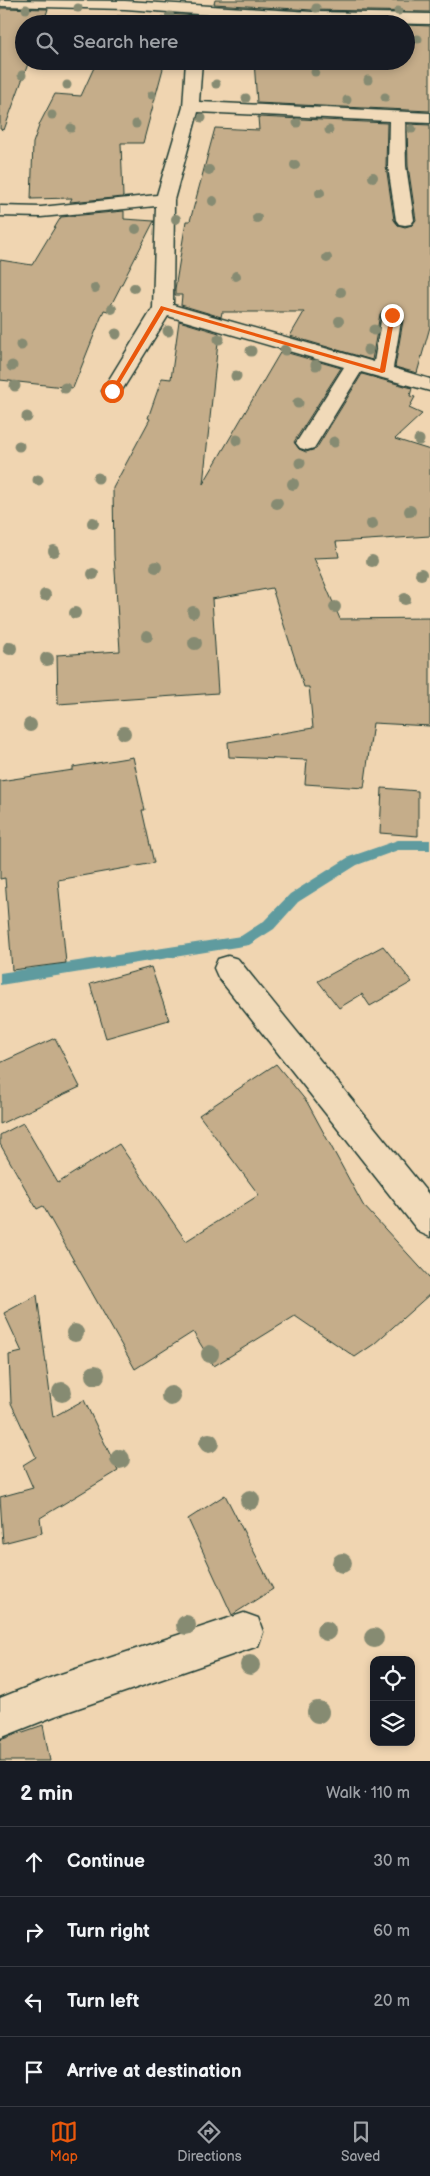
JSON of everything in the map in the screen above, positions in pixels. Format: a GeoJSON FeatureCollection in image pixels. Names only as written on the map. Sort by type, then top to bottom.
{"type":"FeatureCollection","features":[{"type":"Feature","properties":{"kind":"street"},"geometry":{"type":"LineString","coordinates":[[0,2],[274,15]]}},
{"type":"Feature","properties":{"kind":"street"},"geometry":{"type":"LineString","coordinates":[[415,19],[430,19]]}},
{"type":"Feature","properties":{"kind":"street"},"geometry":{"type":"LineString","coordinates":[[112,391],[163,308],[165,200],[191,107],[193,70]]}},
{"type":"Feature","properties":{"kind":"street"},"geometry":{"type":"LineString","coordinates":[[191,107],[396,118],[430,118]]}},
{"type":"Feature","properties":{"kind":"street"},"geometry":{"type":"LineString","coordinates":[[396,118],[397,166],[405,220]]}},
{"type":"Feature","properties":{"kind":"street"},"geometry":{"type":"LineString","coordinates":[[0,211],[40,212],[165,200]]}},
{"type":"Feature","properties":{"kind":"street"},"geometry":{"type":"LineString","coordinates":[[163,308],[430,385]]}},
{"type":"Feature","properties":{"kind":"street"},"geometry":{"type":"LineString","coordinates":[[382,372],[392,315]]}},
{"type":"Feature","properties":{"kind":"street"},"geometry":{"type":"LineString","coordinates":[[307,443],[356,364]]}},
{"type":"Feature","properties":{"kind":"street"},"geometry":{"type":"LineString","coordinates":[[228,968],[430,1221]]}},
{"type":"Feature","properties":{"kind":"street"},"geometry":{"type":"LineString","coordinates":[[0,1718],[55,1696],[244,1632]]}},
{"type":"Feature","properties":{"kind":"building"},"geometry":{"type":"Polygon","coordinates":[[[215,0],[430,0],[430,12],[312,10],[214,4],[215,0]]]}},
{"type":"Feature","properties":{"kind":"building"},"geometry":{"type":"Polygon","coordinates":[[[0,8],[48,9],[46,15],[15,15],[15,70],[26,70],[4,130],[0,129],[0,8]]]}},
{"type":"Feature","properties":{"kind":"building"},"geometry":{"type":"Polygon","coordinates":[[[415,25],[430,26],[430,111],[257,103],[255,70],[415,70],[415,25]]]}},
{"type":"Feature","properties":{"kind":"building"},"geometry":{"type":"Polygon","coordinates":[[[93,70],[163,70],[143,143],[121,143],[123,197],[70,202],[72,198],[31,199],[33,143],[40,123],[55,94],[81,96],[93,70]]]}},
{"type":"Feature","properties":{"kind":"building"},"geometry":{"type":"Polygon","coordinates":[[[258,117],[387,123],[386,166],[394,220],[398,225],[405,227],[412,225],[416,220],[408,166],[407,124],[430,125],[430,327],[417,373],[395,367],[404,315],[400,309],[391,307],[384,309],[380,314],[372,360],[290,336],[304,312],[222,312],[221,317],[181,305],[182,295],[175,295],[175,289],[186,221],[190,221],[215,128],[259,130],[258,117]]]}},
{"type":"Feature","properties":{"kind":"building"},"geometry":{"type":"Polygon","coordinates":[[[124,211],[124,219],[154,221],[108,311],[104,310],[73,388],[0,380],[0,260],[32,265],[61,217],[124,211]]]}},
{"type":"Feature","properties":{"kind":"building"},"geometry":{"type":"Polygon","coordinates":[[[179,321],[219,333],[203,484],[281,351],[341,368],[294,442],[299,449],[306,452],[316,449],[362,374],[412,388],[410,396],[415,397],[409,408],[422,414],[395,439],[430,450],[430,536],[336,542],[339,557],[314,558],[340,619],[430,618],[430,726],[373,723],[364,788],[305,784],[307,760],[229,757],[228,742],[313,728],[309,687],[304,687],[272,588],[212,599],[218,693],[58,704],[57,655],[120,651],[114,555],[113,488],[150,419],[148,418],[162,378],[171,379],[179,321]]]}},
{"type":"Feature","properties":{"kind":"building"},"geometry":{"type":"Polygon","coordinates":[[[133,757],[154,863],[58,880],[66,963],[12,970],[5,878],[0,879],[0,781],[73,770],[73,767],[133,757]]]}},
{"type":"Feature","properties":{"kind":"building"},"geometry":{"type":"Polygon","coordinates":[[[382,788],[418,791],[418,836],[380,833],[382,788]]]}},
{"type":"Feature","properties":{"kind":"building"},"geometry":{"type":"Polygon","coordinates":[[[383,946],[412,982],[370,1006],[362,994],[339,1008],[318,981],[383,946]]]}},
{"type":"Feature","properties":{"kind":"building"},"geometry":{"type":"Polygon","coordinates":[[[151,967],[169,1020],[106,1038],[90,984],[151,967]]]}},
{"type":"Feature","properties":{"kind":"building"},"geometry":{"type":"Polygon","coordinates":[[[55,1038],[80,1087],[0,1124],[0,1063],[55,1038]]]}},
{"type":"Feature","properties":{"kind":"building"},"geometry":{"type":"Polygon","coordinates":[[[276,1064],[307,1102],[363,1205],[430,1278],[430,1294],[374,1344],[355,1357],[295,1316],[214,1366],[193,1332],[135,1369],[43,1206],[37,1209],[0,1144],[0,1135],[23,1123],[58,1183],[119,1144],[186,1241],[259,1195],[199,1115],[276,1064]]]}},
{"type":"Feature","properties":{"kind":"building"},"geometry":{"type":"Polygon","coordinates":[[[37,1295],[53,1417],[84,1400],[118,1471],[40,1518],[42,1533],[3,1543],[0,1497],[33,1488],[23,1465],[36,1457],[11,1403],[9,1355],[22,1352],[4,1313],[37,1295]]]}},
{"type":"Feature","properties":{"kind":"building"},"geometry":{"type":"Polygon","coordinates":[[[225,1495],[273,1589],[232,1615],[188,1519],[225,1495]]]}},
{"type":"Feature","properties":{"kind":"building"},"geometry":{"type":"Polygon","coordinates":[[[43,1725],[50,1761],[0,1761],[0,1740],[43,1725]]]}},
{"type":"Feature","properties":{"kind":"waterway"},"geometry":{"type":"LineString","coordinates":[[0,979],[244,941],[269,925],[294,898],[353,861],[398,845],[430,845]]}},
{"type":"Feature","properties":{"kind":"route"},"geometry":{"type":"LineString","coordinates":[[112,391],[163,308],[382,372],[392,315]]}}]}
